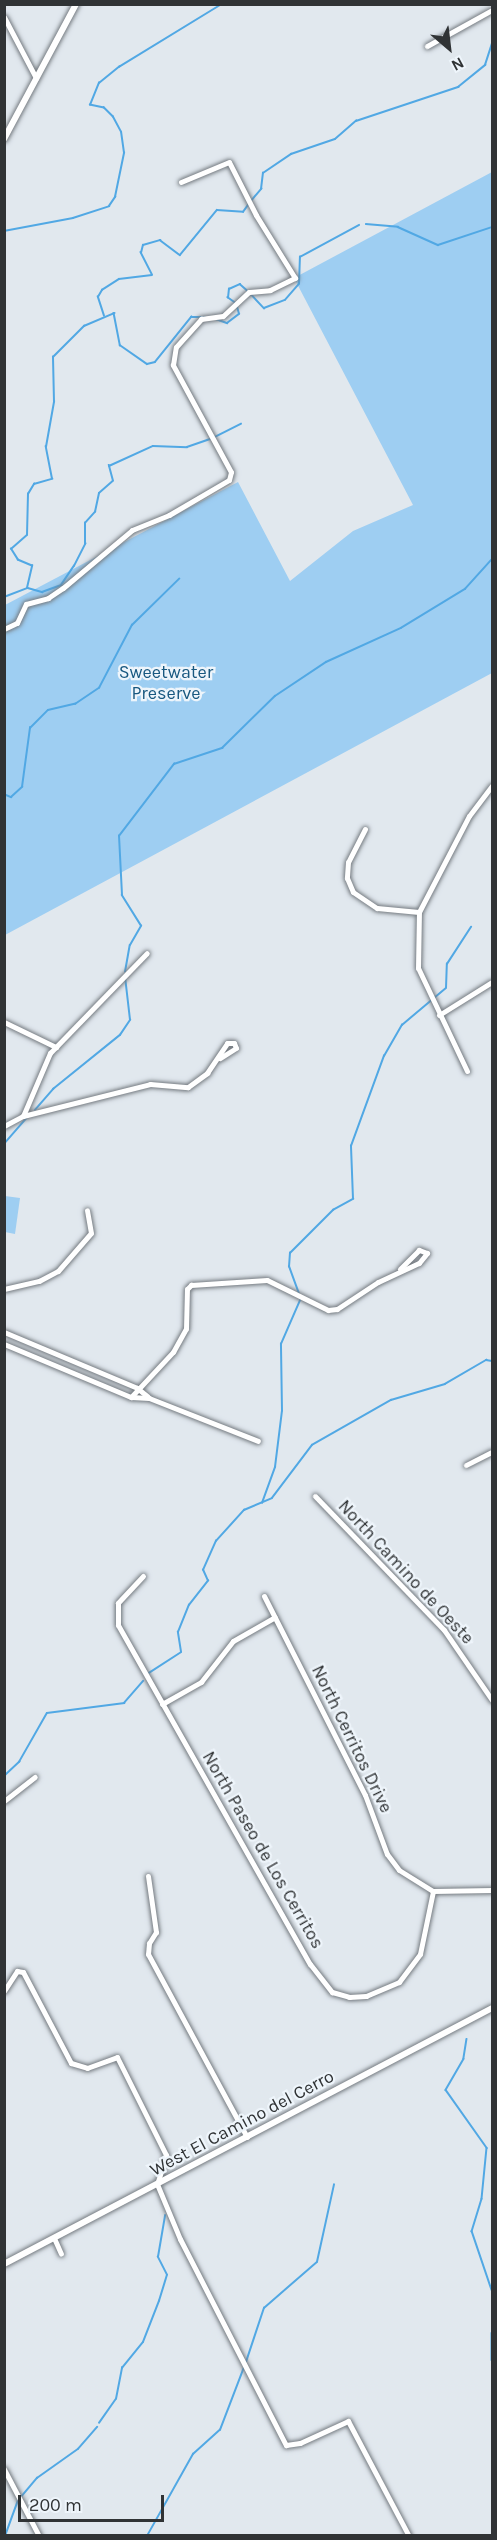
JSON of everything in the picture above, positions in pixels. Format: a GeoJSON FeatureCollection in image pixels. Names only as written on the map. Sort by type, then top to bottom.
{"type":"FeatureCollection","features":[{"type":"Feature","properties":{"kind":"street"},"geometry":{"type":"LineString","coordinates":[[4,139],[76,4]]}},
{"type":"Feature","properties":{"kind":"street"},"geometry":{"type":"LineString","coordinates":[[428,46],[492,10]]}},
{"type":"Feature","properties":{"kind":"street"},"geometry":{"type":"LineString","coordinates":[[4,17],[36,78]]}},
{"type":"Feature","properties":{"kind":"street"},"geometry":{"type":"LineString","coordinates":[[4,629],[17,623],[26,604],[63,588],[132,530],[169,515],[229,480],[231,472],[173,365],[176,347],[201,319],[223,316],[249,292],[270,290],[296,278],[256,215],[233,166],[225,161],[181,182]]}},
{"type":"Feature","properties":{"kind":"street"},"geometry":{"type":"LineString","coordinates":[[467,1071],[418,968],[419,912],[469,816],[492,786]]}},
{"type":"Feature","properties":{"kind":"street"},"geometry":{"type":"LineString","coordinates":[[365,829],[348,862],[347,878],[353,892],[377,908],[419,912]]}},
{"type":"Feature","properties":{"kind":"street"},"geometry":{"type":"LineString","coordinates":[[23,1116],[56,1047],[147,953]]}},
{"type":"Feature","properties":{"kind":"street"},"geometry":{"type":"LineString","coordinates":[[439,1015],[492,982]]}},
{"type":"Feature","properties":{"kind":"street"},"geometry":{"type":"LineString","coordinates":[[4,1022],[56,1047]]}},
{"type":"Feature","properties":{"kind":"street"},"geometry":{"type":"LineString","coordinates":[[4,1126],[23,1116],[150,1084],[188,1087],[220,1058]]}},
{"type":"Feature","properties":{"kind":"street"},"geometry":{"type":"LineString","coordinates":[[4,1289],[39,1281],[58,1271],[91,1233],[87,1210]]}},
{"type":"Feature","properties":{"kind":"street"},"geometry":{"type":"LineString","coordinates":[[131,1397],[173,1352],[186,1329],[187,1289],[191,1286],[267,1280],[328,1310],[337,1309],[400,1269],[419,1251],[427,1253],[419,1263],[400,1269]]}},
{"type":"Feature","properties":{"kind":"street"},"geometry":{"type":"LineString","coordinates":[[4,1332],[137,1388],[149,1398],[258,1441]]}},
{"type":"Feature","properties":{"kind":"street"},"geometry":{"type":"LineString","coordinates":[[4,1344],[131,1397],[149,1398]]}},
{"type":"Feature","properties":{"kind":"street"},"geometry":{"type":"LineString","coordinates":[[466,1465],[492,1452]]}},
{"type":"Feature","properties":{"kind":"street","name":"North Camino de Oeste"},"geometry":{"type":"LineString","coordinates":[[315,1496],[444,1630],[492,1700]]}},
{"type":"Feature","properties":{"kind":"street","name":"North Paseo de Los Cerritos"},"geometry":{"type":"LineString","coordinates":[[142,1576],[117,1603],[118,1625],[310,1964],[332,1992],[349,1997],[366,1996],[399,1982],[420,1954],[433,1892]]}},
{"type":"Feature","properties":{"kind":"street","name":"North Cerritos Drive"},"geometry":{"type":"LineString","coordinates":[[264,1596],[365,1795],[387,1854],[407,1878],[433,1892]]}},
{"type":"Feature","properties":{"kind":"street"},"geometry":{"type":"LineString","coordinates":[[162,1704],[201,1682],[233,1641],[275,1617]]}},
{"type":"Feature","properties":{"kind":"street"},"geometry":{"type":"LineString","coordinates":[[4,1801],[35,1777]]}},
{"type":"Feature","properties":{"kind":"street"},"geometry":{"type":"LineString","coordinates":[[148,1876],[152,1883],[156,1932],[149,1943],[148,1954],[247,2137]]}},
{"type":"Feature","properties":{"kind":"street"},"geometry":{"type":"LineString","coordinates":[[433,1892],[492,1890]]}},
{"type":"Feature","properties":{"kind":"street"},"geometry":{"type":"LineString","coordinates":[[4,1991],[17,1971],[23,1972],[71,2063],[87,2068],[117,2057],[166,2155],[158,2184],[180,2239],[286,2445],[292,2446],[348,2421],[409,2535]]}},
{"type":"Feature","properties":{"kind":"street","name":"West El Camino del Cerro"},"geometry":{"type":"LineString","coordinates":[[4,2264],[492,2008]]}},
{"type":"Feature","properties":{"kind":"street"},"geometry":{"type":"LineString","coordinates":[[54,2238],[61,2254]]}},
{"type":"Feature","properties":{"kind":"street"},"geometry":{"type":"LineString","coordinates":[[4,2469],[39,2535]]}},
{"type":"Feature","properties":{"kind":"green space","name":"Sweetwater Preserve"},"geometry":{"type":"Polygon","coordinates":[[[492,172],[492,673],[5,935],[5,605],[238,482],[290,581],[353,531],[413,505],[294,278],[492,172]]]}},
{"type":"Feature","properties":{"kind":"green space"},"geometry":{"type":"Polygon","coordinates":[[[5,1196],[20,1198],[15,1234],[5,1232],[5,1196]]]}},
{"type":"Feature","properties":{"kind":"waterway"},"geometry":{"type":"LineString","coordinates":[[4,231],[73,218],[109,206],[115,197],[124,153],[121,132],[113,117],[104,108],[90,105],[99,83],[119,67],[222,4]]}},
{"type":"Feature","properties":{"kind":"waterway"},"geometry":{"type":"LineString","coordinates":[[251,201],[261,189],[263,173],[291,154],[335,139],[356,121],[458,87],[485,65],[492,44]]}},
{"type":"Feature","properties":{"kind":"waterway"},"geometry":{"type":"LineString","coordinates":[[104,316],[98,297],[102,290],[119,279],[152,275],[141,253],[143,245],[160,240],[180,255],[217,210],[243,212],[248,205]]}},
{"type":"Feature","properties":{"kind":"waterway"},"geometry":{"type":"LineString","coordinates":[[366,224],[398,227],[438,245],[492,227]]}},
{"type":"Feature","properties":{"kind":"waterway"},"geometry":{"type":"LineString","coordinates":[[250,293],[264,308],[285,300],[299,284],[300,257],[359,225]]}},
{"type":"Feature","properties":{"kind":"waterway"},"geometry":{"type":"LineString","coordinates":[[235,303],[228,298],[229,289],[240,284],[247,290]]}},
{"type":"Feature","properties":{"kind":"waterway"},"geometry":{"type":"LineString","coordinates":[[216,319],[227,323],[239,314],[237,307]]}},
{"type":"Feature","properties":{"kind":"waterway"},"geometry":{"type":"LineString","coordinates":[[4,597],[27,588],[32,566],[18,560],[11,549],[27,535],[28,494],[34,484],[52,479],[46,447],[54,402],[53,357],[84,326],[114,313],[120,345],[147,364],[155,362],[191,317],[205,317]]}},
{"type":"Feature","properties":{"kind":"waterway"},"geometry":{"type":"LineString","coordinates":[[215,437],[241,424]]}},
{"type":"Feature","properties":{"kind":"waterway"},"geometry":{"type":"LineString","coordinates":[[28,588],[42,592],[61,585],[74,566],[85,544],[85,523],[95,512],[99,493],[113,481],[109,466],[153,446],[187,447],[210,439]]}},
{"type":"Feature","properties":{"kind":"waterway"},"geometry":{"type":"LineString","coordinates":[[125,972],[130,945],[141,926],[122,895],[119,836],[174,764],[222,748],[275,696],[326,662],[401,628],[465,589],[492,559]]}},
{"type":"Feature","properties":{"kind":"waterway"},"geometry":{"type":"LineString","coordinates":[[4,794],[11,797],[22,787],[30,728],[48,710],[75,704],[99,688],[132,625],[179,579]]}},
{"type":"Feature","properties":{"kind":"waterway"},"geometry":{"type":"LineString","coordinates":[[299,1294],[289,1267],[290,1253],[333,1210],[353,1199],[351,1146],[384,1056],[402,1025],[446,988],[447,964],[471,927]]}},
{"type":"Feature","properties":{"kind":"waterway"},"geometry":{"type":"LineString","coordinates":[[35,1110],[53,1089],[120,1035],[130,1020],[125,977]]}},
{"type":"Feature","properties":{"kind":"waterway"},"geometry":{"type":"LineString","coordinates":[[4,1144],[27,1118]]}},
{"type":"Feature","properties":{"kind":"waterway"},"geometry":{"type":"LineString","coordinates":[[262,1503],[275,1467],[282,1411],[281,1344],[301,1298]]}},
{"type":"Feature","properties":{"kind":"waterway"},"geometry":{"type":"LineString","coordinates":[[149,1673],[181,1652],[178,1632],[189,1605],[208,1581],[203,1570],[216,1541],[244,1510],[272,1498],[312,1445],[391,1400],[445,1384],[486,1360],[492,1361]]}},
{"type":"Feature","properties":{"kind":"waterway"},"geometry":{"type":"LineString","coordinates":[[4,1776],[19,1762],[47,1713],[124,1703],[143,1681]]}},
{"type":"Feature","properties":{"kind":"waterway"},"geometry":{"type":"LineString","coordinates":[[467,2039],[464,2059],[446,2090],[487,2148],[482,2199],[472,2231],[492,2290]]}},
{"type":"Feature","properties":{"kind":"waterway"},"geometry":{"type":"LineString","coordinates":[[246,2362],[264,2308],[317,2262],[334,2185]]}},
{"type":"Feature","properties":{"kind":"waterway"},"geometry":{"type":"LineString","coordinates":[[99,2423],[116,2399],[122,2368],[143,2342],[159,2301],[167,2275],[158,2257],[165,2216]]}},
{"type":"Feature","properties":{"kind":"waterway"},"geometry":{"type":"LineString","coordinates":[[492,2333],[492,2360]]}},
{"type":"Feature","properties":{"kind":"waterway"},"geometry":{"type":"LineString","coordinates":[[147,2536],[193,2454],[220,2430],[244,2367]]}},
{"type":"Feature","properties":{"kind":"waterway"},"geometry":{"type":"LineString","coordinates":[[21,2497],[37,2478],[78,2449],[97,2427]]}},
{"type":"Feature","properties":{"kind":"waterway"},"geometry":{"type":"LineString","coordinates":[[5,2536],[18,2500]]}}]}
